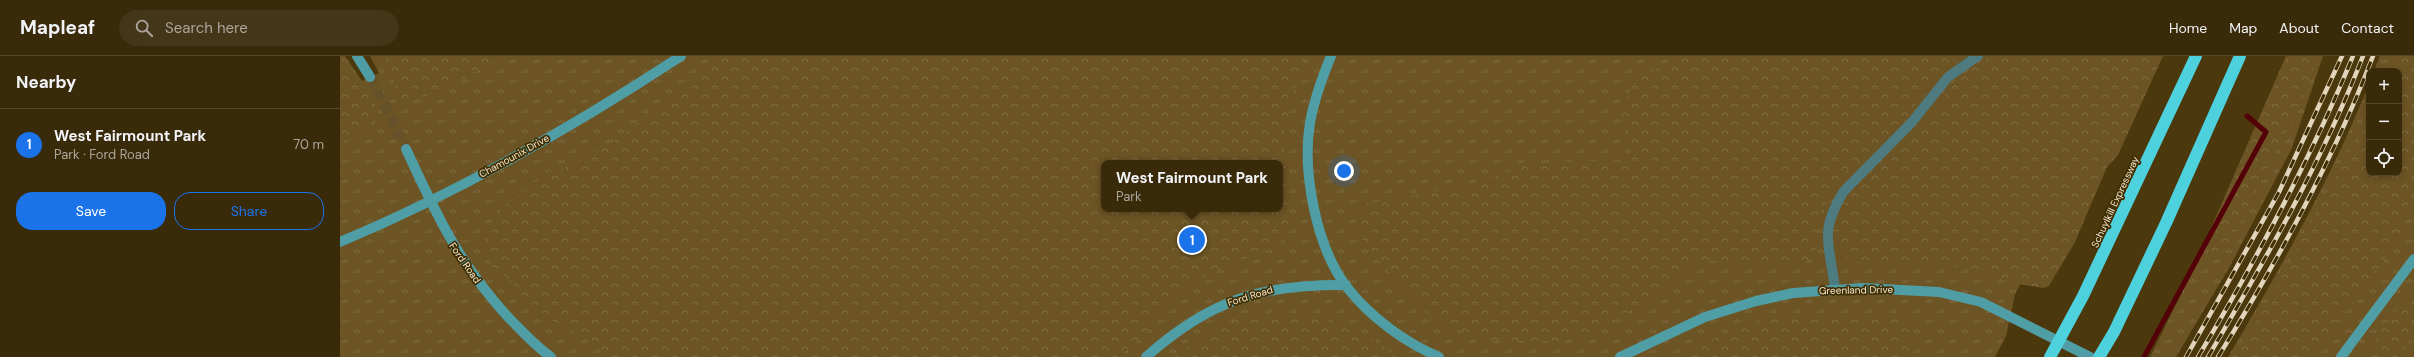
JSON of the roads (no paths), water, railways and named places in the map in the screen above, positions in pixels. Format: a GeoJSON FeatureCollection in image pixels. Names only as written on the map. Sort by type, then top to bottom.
{"type":"FeatureCollection","features":[{"type":"Feature","properties":{"kind":"highway","name":"Schuylkill Expressway"},"geometry":{"type":"LineString","coordinates":[[2050,357],[2083,296],[2196,56]]}},
{"type":"Feature","properties":{"kind":"highway"},"geometry":{"type":"LineString","coordinates":[[2099,357],[2114,332],[2166,223],[2240,56]]}},
{"type":"Feature","properties":{"kind":"main road"},"geometry":{"type":"LineString","coordinates":[[358,56],[370,77]]}},
{"type":"Feature","properties":{"kind":"main road","name":"Chamounix Drive"},"geometry":{"type":"LineString","coordinates":[[340,242],[430,200],[524,151],[681,56]]}},
{"type":"Feature","properties":{"kind":"main road"},"geometry":{"type":"LineString","coordinates":[[1331,56],[1321,80],[1310,123],[1308,166],[1311,190],[1322,236],[1336,268],[1346,285],[1360,302],[1390,328],[1439,357]]}},
{"type":"Feature","properties":{"kind":"main road","name":"Ford Road"},"geometry":{"type":"LineString","coordinates":[[406,150],[454,247],[480,284],[522,332],[551,357]]}},
{"type":"Feature","properties":{"kind":"main road"},"geometry":{"type":"LineString","coordinates":[[2341,357],[2414,259]]}},
{"type":"Feature","properties":{"kind":"main road","name":"Ford Road"},"geometry":{"type":"LineString","coordinates":[[1146,357],[1189,325],[1232,300],[1279,288],[1346,285]]}},
{"type":"Feature","properties":{"kind":"main road","name":"Greenland Drive"},"geometry":{"type":"LineString","coordinates":[[1620,357],[1690,324],[1723,311],[1793,293],[1835,289],[1918,290],[1939,292],[1981,302],[2018,319],[2090,357]]}},
{"type":"Feature","properties":{"kind":"lane"},"geometry":{"type":"LineString","coordinates":[[1835,289],[1827,232],[1828,221],[1844,191],[1912,122],[1948,78],[1961,66],[1978,56]]}},
{"type":"Feature","properties":{"kind":"waterway"},"geometry":{"type":"LineString","coordinates":[[2144,357],[2266,132],[2247,116]]}},
{"type":"Feature","properties":{"kind":"tunnel"},"geometry":{"type":"LineString","coordinates":[[370,77],[406,149]]}},
{"type":"Feature","properties":{"kind":"railway"},"geometry":{"type":"LineString","coordinates":[[2186,357],[2279,192],[2342,56]]}},
{"type":"Feature","properties":{"kind":"railway"},"geometry":{"type":"LineString","coordinates":[[2198,357],[2241,284],[2281,210],[2319,134],[2353,56]]}},
{"type":"Feature","properties":{"kind":"railway"},"geometry":{"type":"LineString","coordinates":[[2208,357],[2292,210],[2330,134],[2363,56]]}},
{"type":"Feature","properties":{"kind":"railway"},"geometry":{"type":"LineString","coordinates":[[2218,357],[2303,210],[2340,134],[2373,56]]}},
{"type":"Feature","properties":{"kind":"place","name":"West Fairmount Park"},"geometry":{"type":"Point","coordinates":[1192,240]}}]}
